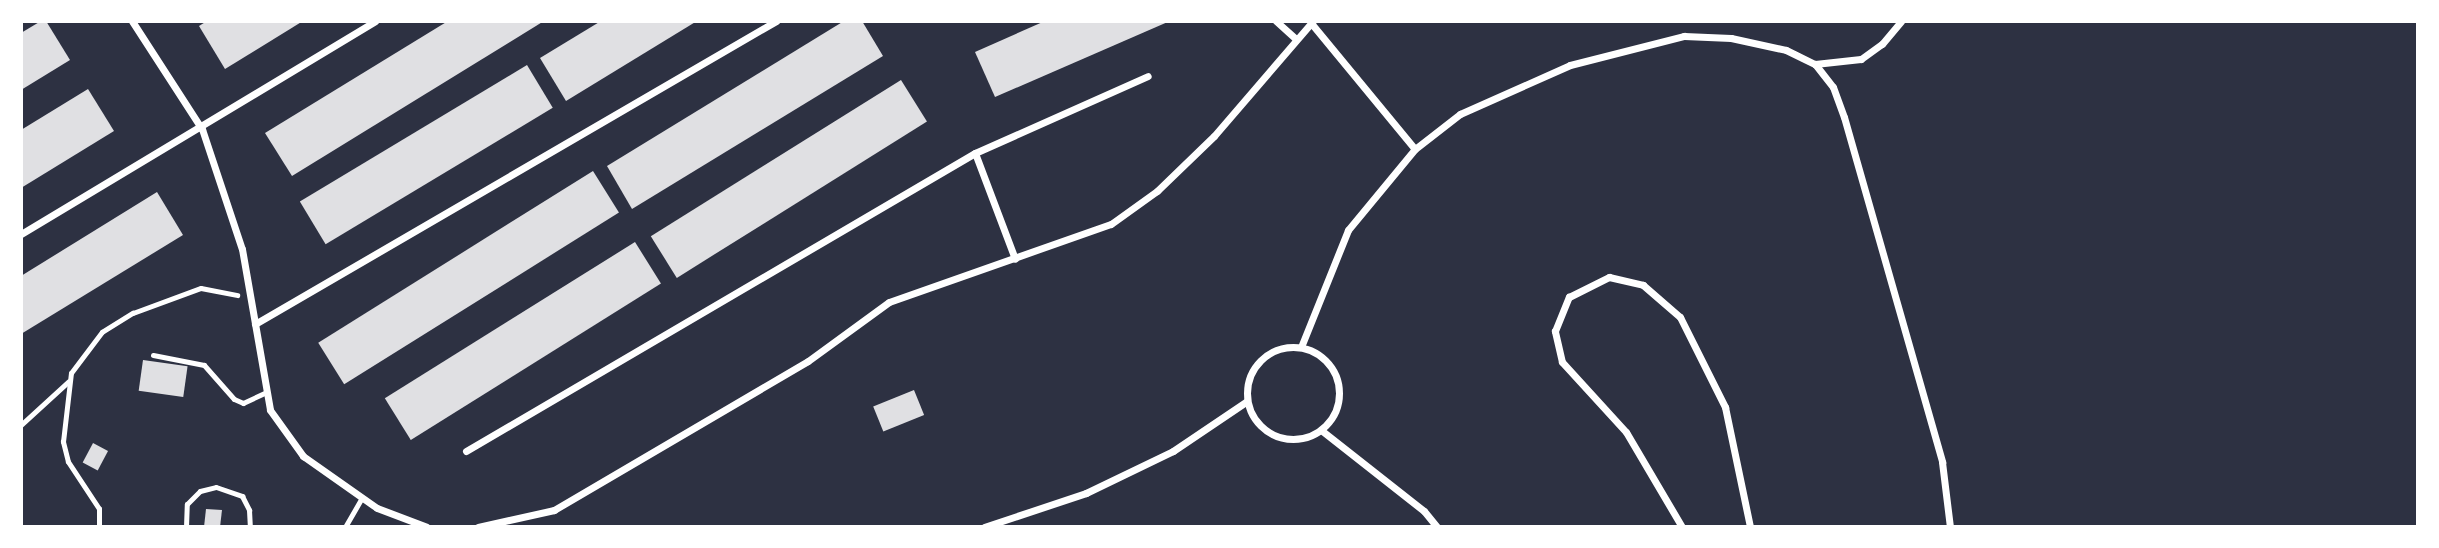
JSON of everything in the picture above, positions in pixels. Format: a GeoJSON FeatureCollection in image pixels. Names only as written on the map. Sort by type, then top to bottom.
{"type":"FeatureCollection","features":[{"type":"Feature","properties":{"kind":"street"},"geometry":{"type":"LineString","coordinates":[[132,21],[202,129],[242,249],[270,410],[303,456],[377,508],[427,527]]}},
{"type":"Feature","properties":{"kind":"street"},"geometry":{"type":"LineString","coordinates":[[21,234],[202,129],[375,21]]}},
{"type":"Feature","properties":{"kind":"street"},"geometry":{"type":"LineString","coordinates":[[255,324],[776,21]]}},
{"type":"Feature","properties":{"kind":"street"},"geometry":{"type":"LineString","coordinates":[[1276,21],[1296,39]]}},
{"type":"Feature","properties":{"kind":"street"},"geometry":{"type":"LineString","coordinates":[[1815,64],[1861,59],[1882,44],[1901,21]]}},
{"type":"Feature","properties":{"kind":"street"},"geometry":{"type":"LineString","coordinates":[[478,527],[554,510],[808,361],[889,302],[1111,224],[1157,191],[1214,136],[1312,22],[1415,149]]}},
{"type":"Feature","properties":{"kind":"street"},"geometry":{"type":"LineString","coordinates":[[1301,347],[1348,230],[1415,149],[1460,114],[1570,65],[1684,36],[1731,38],[1786,50],[1815,64],[1833,88],[1844,117],[1942,462],[1950,527]]}},
{"type":"Feature","properties":{"kind":"street"},"geometry":{"type":"LineString","coordinates":[[466,452],[975,153],[1148,75]]}},
{"type":"Feature","properties":{"kind":"street"},"geometry":{"type":"LineString","coordinates":[[975,153],[1015,259]]}},
{"type":"Feature","properties":{"kind":"street"},"geometry":{"type":"LineString","coordinates":[[1682,527],[1626,432],[1562,362],[1555,331],[1569,297],[1609,277],[1643,285],[1680,317],[1725,407],[1750,527]]}},
{"type":"Feature","properties":{"kind":"street"},"geometry":{"type":"LineString","coordinates":[[1301,347],[1324,359],[1338,382],[1339,400],[1321,430],[1304,438],[1285,439],[1268,432],[1254,419],[1247,401],[1249,379],[1260,360],[1279,349],[1301,347]]}},
{"type":"Feature","properties":{"kind":"street"},"geometry":{"type":"LineString","coordinates":[[984,527],[1086,493],[1173,451],[1247,401]]}},
{"type":"Feature","properties":{"kind":"street"},"geometry":{"type":"LineString","coordinates":[[1321,430],[1424,511],[1437,527]]}},
{"type":"Feature","properties":{"kind":"lane"},"geometry":{"type":"LineString","coordinates":[[153,355],[204,365],[234,399],[243,403],[267,392]]}},
{"type":"Feature","properties":{"kind":"lane"},"geometry":{"type":"LineString","coordinates":[[186,527],[187,504],[200,491],[216,487],[242,496],[249,510],[250,527]]}},
{"type":"Feature","properties":{"kind":"lane"},"geometry":{"type":"LineString","coordinates":[[345,527],[362,497]]}},
{"type":"Feature","properties":{"kind":"path"},"geometry":{"type":"LineString","coordinates":[[21,425],[69,382],[102,332],[133,313],[201,288],[251,300]]}},
{"type":"Feature","properties":{"kind":"path"},"geometry":{"type":"LineString","coordinates":[[69,382],[63,442],[68,462],[96,501],[99,527]]}},
{"type":"Feature","properties":{"kind":"building"},"geometry":{"type":"Polygon","coordinates":[[[41,21],[46,21],[70,60],[21,90],[21,33],[41,21]]]}},
{"type":"Feature","properties":{"kind":"building"},"geometry":{"type":"Polygon","coordinates":[[[207,21],[303,21],[225,69],[199,26],[207,21]]]}},
{"type":"Feature","properties":{"kind":"building"},"geometry":{"type":"Polygon","coordinates":[[[448,21],[544,21],[292,176],[265,133],[448,21]]]}},
{"type":"Feature","properties":{"kind":"building"},"geometry":{"type":"Polygon","coordinates":[[[601,21],[697,21],[566,101],[540,58],[601,21]]]}},
{"type":"Feature","properties":{"kind":"building"},"geometry":{"type":"Polygon","coordinates":[[[844,21],[862,21],[883,56],[632,209],[607,166],[844,21]]]}},
{"type":"Feature","properties":{"kind":"building"},"geometry":{"type":"Polygon","coordinates":[[[1045,21],[1170,21],[995,97],[975,52],[1045,21]]]}},
{"type":"Feature","properties":{"kind":"building"},"geometry":{"type":"Polygon","coordinates":[[[527,65],[553,108],[326,244],[300,201],[527,65]]]}},
{"type":"Feature","properties":{"kind":"building"},"geometry":{"type":"Polygon","coordinates":[[[901,80],[927,122],[677,278],[651,236],[901,80]]]}},
{"type":"Feature","properties":{"kind":"building"},"geometry":{"type":"Polygon","coordinates":[[[88,89],[114,131],[21,188],[21,130],[88,89]]]}},
{"type":"Feature","properties":{"kind":"building"},"geometry":{"type":"Polygon","coordinates":[[[593,171],[619,213],[344,384],[318,343],[593,171]]]}},
{"type":"Feature","properties":{"kind":"building"},"geometry":{"type":"Polygon","coordinates":[[[157,192],[183,235],[21,334],[21,276],[157,192]]]}},
{"type":"Feature","properties":{"kind":"building"},"geometry":{"type":"Polygon","coordinates":[[[635,242],[661,284],[411,440],[385,398],[635,242]]]}},
{"type":"Feature","properties":{"kind":"building"},"geometry":{"type":"Polygon","coordinates":[[[143,360],[188,366],[183,397],[139,391],[143,360]]]}},
{"type":"Feature","properties":{"kind":"building"},"geometry":{"type":"Polygon","coordinates":[[[914,390],[924,415],[883,432],[873,406],[914,390]]]}},
{"type":"Feature","properties":{"kind":"building"},"geometry":{"type":"Polygon","coordinates":[[[93,443],[108,451],[98,470],[83,462],[93,443]]]}},
{"type":"Feature","properties":{"kind":"building"},"geometry":{"type":"Polygon","coordinates":[[[206,509],[222,510],[220,527],[204,527],[206,509]]]}}]}
